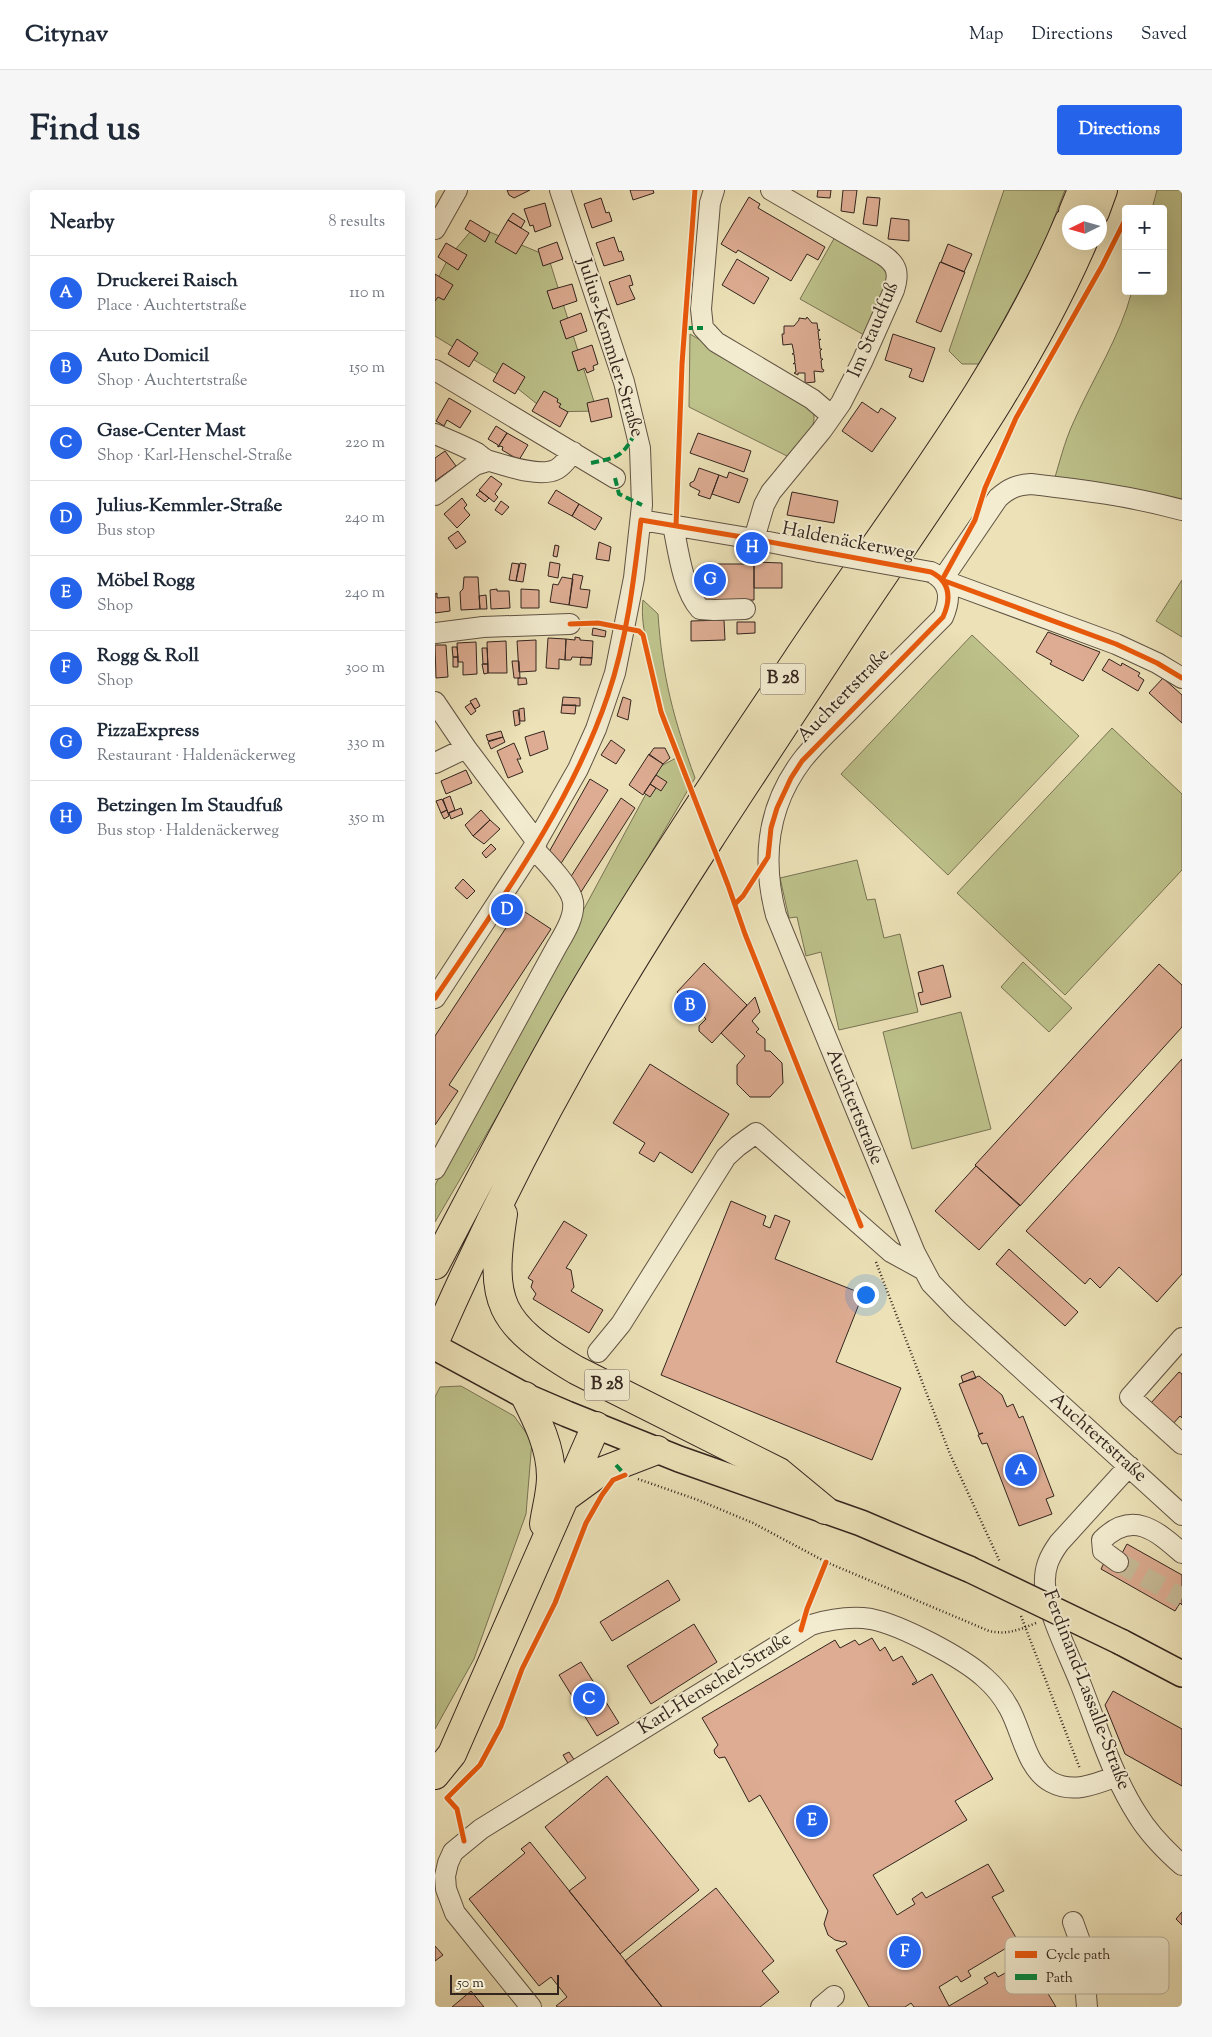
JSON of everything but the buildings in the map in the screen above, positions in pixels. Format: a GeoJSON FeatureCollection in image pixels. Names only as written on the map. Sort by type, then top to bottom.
{"type":"FeatureCollection","features":[{"type":"Feature","properties":{"kind":"highway"},"geometry":{"type":"LineString","coordinates":[[1076,205],[1081,190]]}},
{"type":"Feature","properties":{"kind":"highway"},"geometry":{"type":"LineString","coordinates":[[1098,205],[1103,190]]}},
{"type":"Feature","properties":{"kind":"highway","name":"B 28"},"geometry":{"type":"LineString","coordinates":[[435,1265],[538,1070],[619,932],[800,654],[920,482],[985,383],[1026,314],[1062,236]]}},
{"type":"Feature","properties":{"kind":"highway","name":"B 28"},"geometry":{"type":"LineString","coordinates":[[435,1341],[507,1187],[562,1084],[620,982],[769,750],[1003,393],[1045,321],[1079,250]]}},
{"type":"Feature","properties":{"kind":"highway","name":"B 28"},"geometry":{"type":"LineString","coordinates":[[507,1187],[497,1259],[497,1278],[500,1297],[509,1316],[520,1330],[547,1352],[576,1370],[779,1472],[825,1510]]}},
{"type":"Feature","properties":{"kind":"highway","name":"B 28"},"geometry":{"type":"LineString","coordinates":[[525,1396],[543,1433],[549,1457],[551,1478],[541,1550]]}},
{"type":"Feature","properties":{"kind":"highway","name":"B 28"},"geometry":{"type":"LineString","coordinates":[[435,1775],[452,1754],[596,1426]]}},
{"type":"Feature","properties":{"kind":"highway","name":"B 28"},"geometry":{"type":"LineString","coordinates":[[566,1497],[599,1472],[657,1450]]}},
{"type":"Feature","properties":{"kind":"highway","name":"B 28"},"geometry":{"type":"LineString","coordinates":[[435,1748],[446,1742],[469,1717]]}},
{"type":"Feature","properties":{"kind":"main road"},"geometry":{"type":"LineString","coordinates":[[435,1347],[525,1396],[596,1426],[657,1450],[861,1523],[969,1569],[1121,1642],[1182,1674]]}},
{"type":"Feature","properties":{"kind":"street","name":"Julius-Kemmler-Straße"},"geometry":{"type":"LineString","coordinates":[[435,998],[535,845],[578,769],[608,695],[620,651],[630,602],[641,520],[642,465],[631,405],[560,190]]}},
{"type":"Feature","properties":{"kind":"street"},"geometry":{"type":"LineString","coordinates":[[714,190],[710,204],[701,309],[703,328],[716,342],[812,399],[833,416]]}},
{"type":"Feature","properties":{"kind":"street","name":"Im Staudfuß"},"geometry":{"type":"LineString","coordinates":[[754,539],[764,505],[771,492],[833,416],[862,362],[895,290],[898,272],[895,265],[883,255],[771,190]]}},
{"type":"Feature","properties":{"kind":"street"},"geometry":{"type":"LineString","coordinates":[[435,229],[455,191]]}},
{"type":"Feature","properties":{"kind":"street"},"geometry":{"type":"LineString","coordinates":[[435,370],[615,478]]}},
{"type":"Feature","properties":{"kind":"street"},"geometry":{"type":"LineString","coordinates":[[435,434],[488,461]]}},
{"type":"Feature","properties":{"kind":"street"},"geometry":{"type":"LineString","coordinates":[[435,495],[475,465],[488,461],[499,462],[529,471],[548,472],[557,470],[573,452]]}},
{"type":"Feature","properties":{"kind":"street"},"geometry":{"type":"LineString","coordinates":[[937,576],[998,498],[1007,489],[1019,485],[1031,484],[1105,492],[1182,510]]}},
{"type":"Feature","properties":{"kind":"street","name":"Haldenäckerweg"},"geometry":{"type":"LineString","coordinates":[[641,520],[754,539],[937,576],[1116,644],[1157,663],[1182,678]]}},
{"type":"Feature","properties":{"kind":"street"},"geometry":{"type":"LineString","coordinates":[[673,526],[681,562],[693,601],[700,608],[714,610],[745,609]]}},
{"type":"Feature","properties":{"kind":"street","name":"Auchtertstraße"},"geometry":{"type":"LineString","coordinates":[[937,576],[949,594],[943,617],[802,761],[779,803],[771,828],[768,847],[768,879],[776,915],[922,1269],[940,1294],[959,1312],[1182,1515]]}},
{"type":"Feature","properties":{"kind":"street"},"geometry":{"type":"LineString","coordinates":[[435,633],[483,627],[570,624]]}},
{"type":"Feature","properties":{"kind":"street"},"geometry":{"type":"LineString","coordinates":[[435,702],[568,890],[573,901],[572,914],[561,940],[435,1169]]}},
{"type":"Feature","properties":{"kind":"street"},"geometry":{"type":"LineString","coordinates":[[435,763],[466,748]]}},
{"type":"Feature","properties":{"kind":"street"},"geometry":{"type":"LineString","coordinates":[[598,1352],[621,1324],[726,1157],[756,1133],[891,1252],[922,1269]]}},
{"type":"Feature","properties":{"kind":"street"},"geometry":{"type":"LineString","coordinates":[[1182,1338],[1130,1398],[1182,1444]]}},
{"type":"Feature","properties":{"kind":"street","name":"Ferdinand-Lassalle-Straße"},"geometry":{"type":"LineString","coordinates":[[1129,1466],[1049,1556],[1045,1569],[1047,1598],[1117,1776],[1132,1806],[1146,1828],[1182,1865]]}},
{"type":"Feature","properties":{"kind":"street"},"geometry":{"type":"LineString","coordinates":[[1117,1562],[1103,1551],[1101,1546],[1102,1540],[1116,1528],[1130,1525],[1149,1528],[1182,1553]]}},
{"type":"Feature","properties":{"kind":"street","name":"Karl-Henschel-Straße"},"geometry":{"type":"LineString","coordinates":[[531,2007],[455,1913],[440,1876],[453,1852],[481,1829],[801,1630],[839,1618],[856,1618],[885,1623],[903,1630],[973,1668],[987,1679],[1009,1708],[1031,1760],[1050,1782],[1061,1786],[1087,1786],[1117,1776]]}},
{"type":"Feature","properties":{"kind":"street"},"geometry":{"type":"LineString","coordinates":[[1073,1922],[1078,1937]]}},
{"type":"Feature","properties":{"kind":"street"},"geometry":{"type":"LineString","coordinates":[[1086,1994],[1087,2007]]}},
{"type":"Feature","properties":{"kind":"path"},"geometry":{"type":"LineString","coordinates":[[875,1261],[950,1454],[1004,1570]]}},
{"type":"Feature","properties":{"kind":"path"},"geometry":{"type":"LineString","coordinates":[[634,1478],[698,1500],[753,1523],[826,1562],[989,1631],[1001,1634],[1014,1632],[1025,1627]]}},
{"type":"Feature","properties":{"kind":"path"},"geometry":{"type":"LineString","coordinates":[[822,1571],[826,1562]]}},
{"type":"Feature","properties":{"kind":"path"},"geometry":{"type":"LineString","coordinates":[[1019,1611],[1087,1786]]}},
{"type":"Feature","properties":{"kind":"green space"},"geometry":{"type":"Polygon","coordinates":[[[1004,190],[1065,190],[1043,247],[980,364],[962,364],[949,351],[1004,190]]]}},
{"type":"Feature","properties":{"kind":"green space"},"geometry":{"type":"Polygon","coordinates":[[[1157,190],[1182,190],[1182,510],[1052,487],[1070,429],[1121,325],[1131,295],[1167,295],[1167,205],[1153,205],[1157,190]]]}},
{"type":"Feature","properties":{"kind":"green space"},"geometry":{"type":"Polygon","coordinates":[[[475,226],[548,256],[597,411],[547,412],[507,380],[435,336],[435,284],[449,257],[475,226]]]}},
{"type":"Feature","properties":{"kind":"green space"},"geometry":{"type":"Polygon","coordinates":[[[836,235],[881,262],[890,274],[887,291],[864,335],[800,299],[836,235]]]}},
{"type":"Feature","properties":{"kind":"green space"},"geometry":{"type":"Polygon","coordinates":[[[690,334],[805,402],[813,412],[813,424],[802,442],[789,457],[689,407],[690,334]]]}},
{"type":"Feature","properties":{"kind":"green space"},"geometry":{"type":"Polygon","coordinates":[[[1182,580],[1182,637],[1156,621],[1182,580]]]}},
{"type":"Feature","properties":{"kind":"green space"},"geometry":{"type":"Polygon","coordinates":[[[643,600],[658,614],[670,698],[695,778],[435,1222],[435,1185],[661,766],[678,757],[652,675],[643,623],[643,600]]]}},
{"type":"Feature","properties":{"kind":"green space"},"geometry":{"type":"Polygon","coordinates":[[[972,635],[1079,736],[948,875],[841,774],[972,635]]]}},
{"type":"Feature","properties":{"kind":"green space"},"geometry":{"type":"Polygon","coordinates":[[[1112,728],[1182,794],[1182,870],[1065,995],[957,893],[1112,728]]]}},
{"type":"Feature","properties":{"kind":"green space"},"geometry":{"type":"Polygon","coordinates":[[[857,860],[867,900],[875,899],[884,938],[900,934],[918,1012],[839,1030],[821,952],[806,956],[797,917],[789,918],[780,878],[857,860]]]}},
{"type":"Feature","properties":{"kind":"green space"},"geometry":{"type":"Polygon","coordinates":[[[1023,962],[1072,1008],[1049,1032],[1001,987],[1023,962]]]}},
{"type":"Feature","properties":{"kind":"green space"},"geometry":{"type":"Polygon","coordinates":[[[961,1012],[991,1129],[912,1149],[883,1032],[961,1012]]]}},
{"type":"Feature","properties":{"kind":"green space"},"geometry":{"type":"Polygon","coordinates":[[[461,1386],[514,1416],[532,1441],[526,1514],[474,1659],[435,1729],[435,1397],[440,1387],[461,1386]]]}},
{"type":"Feature","properties":{"kind":"tunnel"},"geometry":{"type":"LineString","coordinates":[[1118,1562],[1182,1598]]}},
{"type":"Feature","properties":{"kind":"marked path"},"geometry":{"type":"LineString","coordinates":[[685,328],[703,328]]}},
{"type":"Feature","properties":{"kind":"marked path"},"geometry":{"type":"LineString","coordinates":[[591,463],[619,454],[628,446],[637,430]]}},
{"type":"Feature","properties":{"kind":"marked path"},"geometry":{"type":"LineString","coordinates":[[615,478],[619,494],[642,505]]}},
{"type":"Feature","properties":{"kind":"marked path"},"geometry":{"type":"LineString","coordinates":[[616,1465],[625,1475]]}},
{"type":"Feature","properties":{"kind":"cycle path"},"geometry":{"type":"LineString","coordinates":[[676,526],[682,364],[695,190]]}},
{"type":"Feature","properties":{"kind":"cycle path"},"geometry":{"type":"LineString","coordinates":[[942,580],[975,520],[985,488],[1016,418],[1102,266],[1122,226]]}},
{"type":"Feature","properties":{"kind":"cycle path"},"geometry":{"type":"LineString","coordinates":[[435,998],[532,852],[554,814],[593,736],[615,674],[625,631],[641,520],[931,572],[938,576],[948,592],[946,610],[943,617],[802,761],[791,778],[777,808],[771,828],[768,857],[743,896],[735,904]]}},
{"type":"Feature","properties":{"kind":"cycle path"},"geometry":{"type":"LineString","coordinates":[[942,580],[1116,644],[1157,663],[1182,678]]}},
{"type":"Feature","properties":{"kind":"cycle path"},"geometry":{"type":"LineString","coordinates":[[570,624],[598,623],[639,631],[643,635],[661,712],[745,934],[861,1226]]}},
{"type":"Feature","properties":{"kind":"cycle path"},"geometry":{"type":"LineString","coordinates":[[464,1841],[457,1809],[447,1798],[480,1765],[501,1726],[522,1669],[555,1603],[586,1523],[613,1480],[625,1475]]}},
{"type":"Feature","properties":{"kind":"cycle path"},"geometry":{"type":"LineString","coordinates":[[801,1630],[807,1609],[826,1562]]}},
{"type":"Feature","properties":{"kind":"place","name":"Betzingen Im Staudfuß"},"geometry":{"type":"Point","coordinates":[752,548]}},
{"type":"Feature","properties":{"kind":"place","name":"PizzaExpress"},"geometry":{"type":"Point","coordinates":[710,580]}},
{"type":"Feature","properties":{"kind":"place","name":"Julius-Kemmler-Straße"},"geometry":{"type":"Point","coordinates":[507,910]}},
{"type":"Feature","properties":{"kind":"place","name":"Auto Domicil"},"geometry":{"type":"Point","coordinates":[690,1006]}},
{"type":"Feature","properties":{"kind":"place","name":"Druckerei Raisch"},"geometry":{"type":"Point","coordinates":[1021,1470]}},
{"type":"Feature","properties":{"kind":"place","name":"Gase-Center Mast"},"geometry":{"type":"Point","coordinates":[589,1699]}},
{"type":"Feature","properties":{"kind":"place","name":"Möbel Rogg"},"geometry":{"type":"Point","coordinates":[812,1821]}},
{"type":"Feature","properties":{"kind":"place","name":"Rogg & Roll"},"geometry":{"type":"Point","coordinates":[905,1952]}}]}
